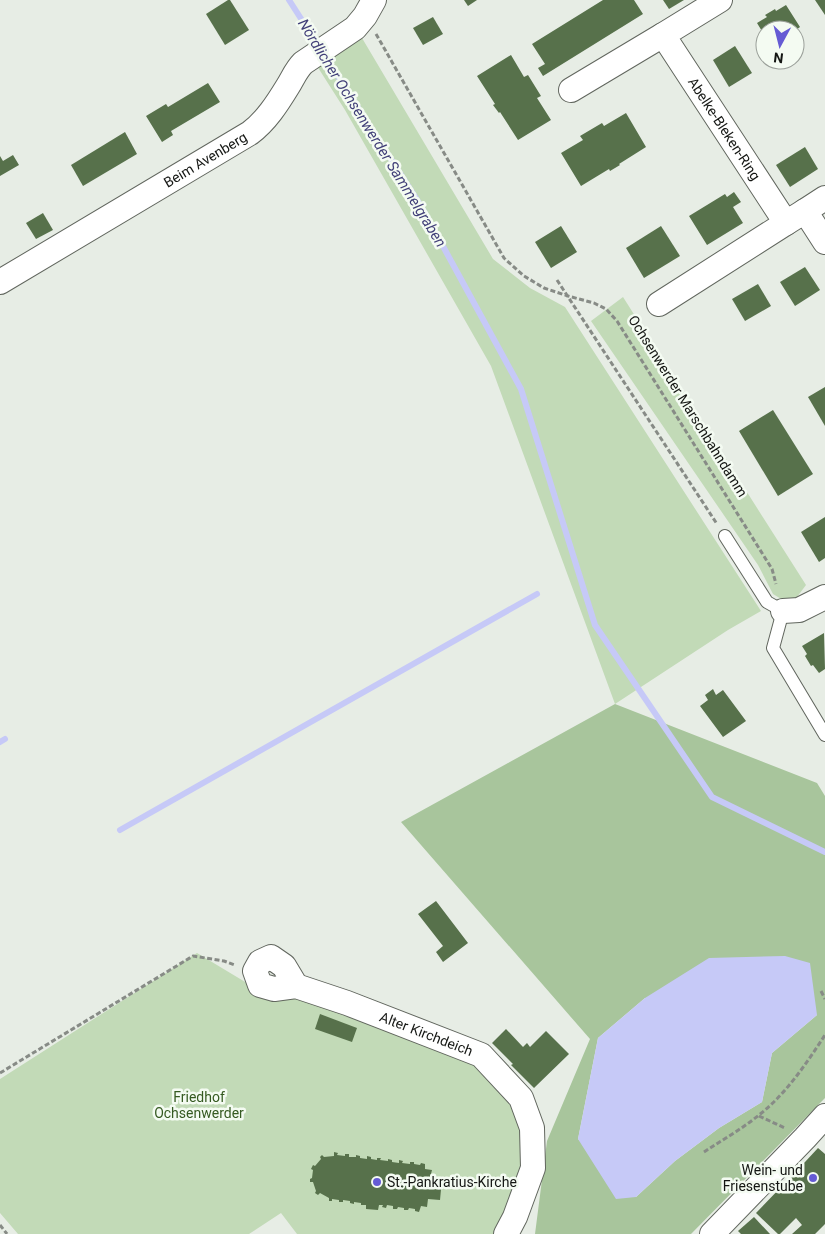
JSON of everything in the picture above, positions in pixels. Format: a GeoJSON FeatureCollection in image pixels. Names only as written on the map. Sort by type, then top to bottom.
{"type":"FeatureCollection","features":[{"type":"Feature","properties":{"kind":"street"},"geometry":{"type":"LineString","coordinates":[[571,90],[720,0]]}},
{"type":"Feature","properties":{"kind":"street","name":"Beim Avenberg"},"geometry":{"type":"LineString","coordinates":[[0,282],[250,133],[260,125],[280,100],[302,63],[355,28],[370,8]]}},
{"type":"Feature","properties":{"kind":"street","name":"Abelke-Bleken-Ring"},"geometry":{"type":"LineString","coordinates":[[663,35],[796,217],[825,242]]}},
{"type":"Feature","properties":{"kind":"street"},"geometry":{"type":"LineString","coordinates":[[659,304],[825,198]]}},
{"type":"Feature","properties":{"kind":"street"},"geometry":{"type":"LineString","coordinates":[[783,611],[800,610],[825,598]]}},
{"type":"Feature","properties":{"kind":"street","name":"Alter Kirchdeich"},"geometry":{"type":"LineString","coordinates":[[255,972],[260,962],[270,957],[284,966],[296,986],[482,1055],[521,1098],[532,1128],[533,1168],[515,1217],[506,1234]]}},
{"type":"Feature","properties":{"kind":"street"},"geometry":{"type":"LineString","coordinates":[[712,1234],[825,1116]]}},
{"type":"Feature","properties":{"kind":"lane"},"geometry":{"type":"LineString","coordinates":[[725,536],[767,602],[783,611],[773,648],[825,735]]}},
{"type":"Feature","properties":{"kind":"path","name":"Ochsenwerder Marschbahndamm"},"geometry":{"type":"LineString","coordinates":[[370,8],[504,258],[524,276],[544,288],[594,303],[606,309],[617,321],[772,569]]}},
{"type":"Feature","properties":{"kind":"path"},"geometry":{"type":"LineString","coordinates":[[557,280],[725,536]]}},
{"type":"Feature","properties":{"kind":"path"},"geometry":{"type":"LineString","coordinates":[[0,1073],[193,956],[224,961],[255,972]]}},
{"type":"Feature","properties":{"kind":"path"},"geometry":{"type":"LineString","coordinates":[[821,991],[825,998]]}},
{"type":"Feature","properties":{"kind":"path"},"geometry":{"type":"LineString","coordinates":[[704,1152],[758,1116],[782,1094],[807,1063],[825,1035]]}},
{"type":"Feature","properties":{"kind":"path"},"geometry":{"type":"LineString","coordinates":[[758,1116],[806,1138]]}},
{"type":"Feature","properties":{"kind":"path"},"geometry":{"type":"LineString","coordinates":[[0,1226],[7,1234]]}},
{"type":"Feature","properties":{"kind":"green space"},"geometry":{"type":"Polygon","coordinates":[[[362,38],[493,259],[530,288],[565,307],[761,611],[728,630],[615,704],[491,366],[345,110],[317,66],[362,38]]]}},
{"type":"Feature","properties":{"kind":"green space"},"geometry":{"type":"Polygon","coordinates":[[[623,297],[806,585],[791,605],[773,594],[758,565],[591,321],[623,297]]]}},
{"type":"Feature","properties":{"kind":"green space"},"geometry":{"type":"Polygon","coordinates":[[[615,704],[817,783],[825,796],[825,1098],[691,1234],[535,1234],[547,1141],[590,1039],[401,822],[615,704]],[[645,998],[598,1038],[578,1139],[636,1197],[675,1161],[719,1128],[762,1102],[772,1053],[817,1015],[645,998]]]}},
{"type":"Feature","properties":{"kind":"green space","name":"Friedhof Ochsenwerder"},"geometry":{"type":"Polygon","coordinates":[[[197,953],[257,989],[344,1011],[476,1061],[511,1101],[522,1135],[521,1180],[508,1215],[494,1234],[297,1234],[281,1213],[249,1234],[18,1234],[0,1213],[0,1079],[197,953]]]}},
{"type":"Feature","properties":{"kind":"water"},"geometry":{"type":"Polygon","coordinates":[[[785,956],[810,963],[817,1015],[772,1053],[762,1102],[719,1128],[675,1161],[636,1197],[616,1199],[578,1139],[598,1038],[645,998],[709,958],[785,956]]]}},
{"type":"Feature","properties":{"kind":"building"},"geometry":{"type":"Polygon","coordinates":[[[230,0],[249,30],[225,45],[206,14],[230,0]]]}},
{"type":"Feature","properties":{"kind":"building"},"geometry":{"type":"Polygon","coordinates":[[[464,0],[477,0],[468,6],[464,0]]]}},
{"type":"Feature","properties":{"kind":"building"},"geometry":{"type":"Polygon","coordinates":[[[603,0],[634,0],[643,14],[543,76],[538,68],[545,64],[532,44],[603,0]]]}},
{"type":"Feature","properties":{"kind":"building"},"geometry":{"type":"Polygon","coordinates":[[[663,0],[684,0],[669,9],[663,0]]]}},
{"type":"Feature","properties":{"kind":"building"},"geometry":{"type":"Polygon","coordinates":[[[815,0],[825,0],[825,15],[815,0]]]}},
{"type":"Feature","properties":{"kind":"building"},"geometry":{"type":"Polygon","coordinates":[[[786,5],[796,20],[762,20],[767,17],[765,15],[775,9],[776,11],[786,5]]]}},
{"type":"Feature","properties":{"kind":"building"},"geometry":{"type":"Polygon","coordinates":[[[433,17],[443,34],[423,45],[413,28],[433,17]]]}},
{"type":"Feature","properties":{"kind":"building"},"geometry":{"type":"Polygon","coordinates":[[[735,46],[752,73],[729,87],[713,60],[735,46]]]}},
{"type":"Feature","properties":{"kind":"building"},"geometry":{"type":"Polygon","coordinates":[[[511,55],[524,77],[528,75],[541,96],[537,98],[551,120],[518,140],[500,112],[493,105],[495,104],[477,76],[511,55]]]}},
{"type":"Feature","properties":{"kind":"building"},"geometry":{"type":"Polygon","coordinates":[[[208,83],[220,102],[171,131],[173,135],[162,142],[146,116],[166,104],[168,107],[208,83]]]}},
{"type":"Feature","properties":{"kind":"building"},"geometry":{"type":"Polygon","coordinates":[[[626,113],[646,147],[610,171],[609,169],[581,186],[561,153],[583,140],[580,136],[602,123],[604,126],[626,113]]]}},
{"type":"Feature","properties":{"kind":"building"},"geometry":{"type":"Polygon","coordinates":[[[125,132],[137,154],[83,186],[71,165],[125,132]]]}},
{"type":"Feature","properties":{"kind":"building"},"geometry":{"type":"Polygon","coordinates":[[[805,147],[818,169],[790,187],[776,165],[805,147]]]}},
{"type":"Feature","properties":{"kind":"building"},"geometry":{"type":"Polygon","coordinates":[[[13,155],[19,165],[0,176],[0,156],[3,161],[13,155]]]}},
{"type":"Feature","properties":{"kind":"building"},"geometry":{"type":"Polygon","coordinates":[[[734,192],[741,202],[733,207],[743,223],[707,245],[689,216],[725,194],[727,197],[734,192]]]}},
{"type":"Feature","properties":{"kind":"building"},"geometry":{"type":"Polygon","coordinates":[[[43,213],[53,230],[36,239],[26,223],[43,213]]]}},
{"type":"Feature","properties":{"kind":"building"},"geometry":{"type":"Polygon","coordinates":[[[561,226],[577,252],[551,268],[535,242],[561,226]]]}},
{"type":"Feature","properties":{"kind":"building"},"geometry":{"type":"Polygon","coordinates":[[[661,226],[680,256],[644,278],[626,248],[661,226]]]}},
{"type":"Feature","properties":{"kind":"building"},"geometry":{"type":"Polygon","coordinates":[[[805,267],[820,290],[795,306],[780,282],[805,267]]]}},
{"type":"Feature","properties":{"kind":"building"},"geometry":{"type":"Polygon","coordinates":[[[758,284],[771,306],[745,321],[732,299],[758,284]]]}},
{"type":"Feature","properties":{"kind":"building"},"geometry":{"type":"Polygon","coordinates":[[[825,387],[825,426],[808,397],[825,387]]]}},
{"type":"Feature","properties":{"kind":"building"},"geometry":{"type":"Polygon","coordinates":[[[773,410],[813,474],[778,496],[739,431],[773,410]]]}},
{"type":"Feature","properties":{"kind":"building"},"geometry":{"type":"Polygon","coordinates":[[[825,517],[825,558],[819,562],[801,532],[825,517]]]}},
{"type":"Feature","properties":{"kind":"building"},"geometry":{"type":"Polygon","coordinates":[[[824,633],[825,669],[819,673],[813,665],[811,666],[802,646],[824,633]]]}},
{"type":"Feature","properties":{"kind":"building"},"geometry":{"type":"Polygon","coordinates":[[[713,689],[716,695],[723,690],[746,721],[723,737],[700,706],[708,700],[705,695],[713,689]]]}},
{"type":"Feature","properties":{"kind":"building"},"geometry":{"type":"Polygon","coordinates":[[[436,901],[468,943],[443,962],[436,952],[443,946],[418,914],[436,901]]]}},
{"type":"Feature","properties":{"kind":"building"},"geometry":{"type":"Polygon","coordinates":[[[320,1014],[357,1028],[352,1042],[315,1029],[320,1014]]]}},
{"type":"Feature","properties":{"kind":"building"},"geometry":{"type":"Polygon","coordinates":[[[506,1029],[523,1047],[527,1043],[530,1047],[546,1031],[569,1054],[534,1088],[492,1043],[506,1029]]]}},
{"type":"Feature","properties":{"kind":"building"},"geometry":{"type":"Polygon","coordinates":[[[818,1148],[825,1154],[825,1224],[815,1234],[792,1234],[802,1225],[796,1218],[778,1234],[756,1213],[785,1185],[818,1148]]]}},
{"type":"Feature","properties":{"kind":"building","name":"St.-Pankratius-Kirche"},"geometry":{"type":"Polygon","coordinates":[[[334,1152],[338,1153],[337,1155],[345,1156],[345,1154],[349,1154],[349,1157],[356,1157],[356,1155],[367,1159],[367,1156],[377,1160],[377,1158],[381,1158],[380,1160],[388,1161],[388,1159],[399,1163],[399,1160],[403,1161],[402,1163],[410,1164],[410,1162],[414,1162],[414,1164],[425,1164],[425,1169],[432,1170],[430,1178],[442,1179],[440,1200],[428,1199],[427,1207],[421,1206],[419,1212],[409,1208],[408,1210],[398,1207],[393,1209],[393,1206],[387,1205],[386,1208],[382,1207],[383,1205],[379,1205],[378,1210],[366,1209],[366,1205],[361,1205],[361,1203],[354,1202],[354,1204],[343,1200],[343,1202],[339,1202],[339,1200],[332,1199],[332,1201],[329,1201],[329,1198],[320,1193],[318,1195],[315,1193],[313,1182],[310,1182],[313,1170],[311,1169],[321,1159],[322,1155],[324,1157],[334,1156],[334,1152]]]}},
{"type":"Feature","properties":{"kind":"building"},"geometry":{"type":"Polygon","coordinates":[[[754,1217],[770,1234],[741,1234],[738,1231],[754,1217]]]}},
{"type":"Feature","properties":{"kind":"waterway","name":"Nördlicher Ochsenwerder Sammelgraben"},"geometry":{"type":"LineString","coordinates":[[289,0],[421,206],[521,389],[595,625],[712,797],[825,852]]}},
{"type":"Feature","properties":{"kind":"waterway"},"geometry":{"type":"LineString","coordinates":[[120,830],[537,594]]}},
{"type":"Feature","properties":{"kind":"waterway"},"geometry":{"type":"LineString","coordinates":[[0,742],[5,739]]}},
{"type":"Feature","properties":{"kind":"place","name":"Wein- und Friesenstube"},"geometry":{"type":"Point","coordinates":[813,1178]}},
{"type":"Feature","properties":{"kind":"place","name":"St.-Pankratius-Kirche"},"geometry":{"type":"Point","coordinates":[377,1182]}}]}
